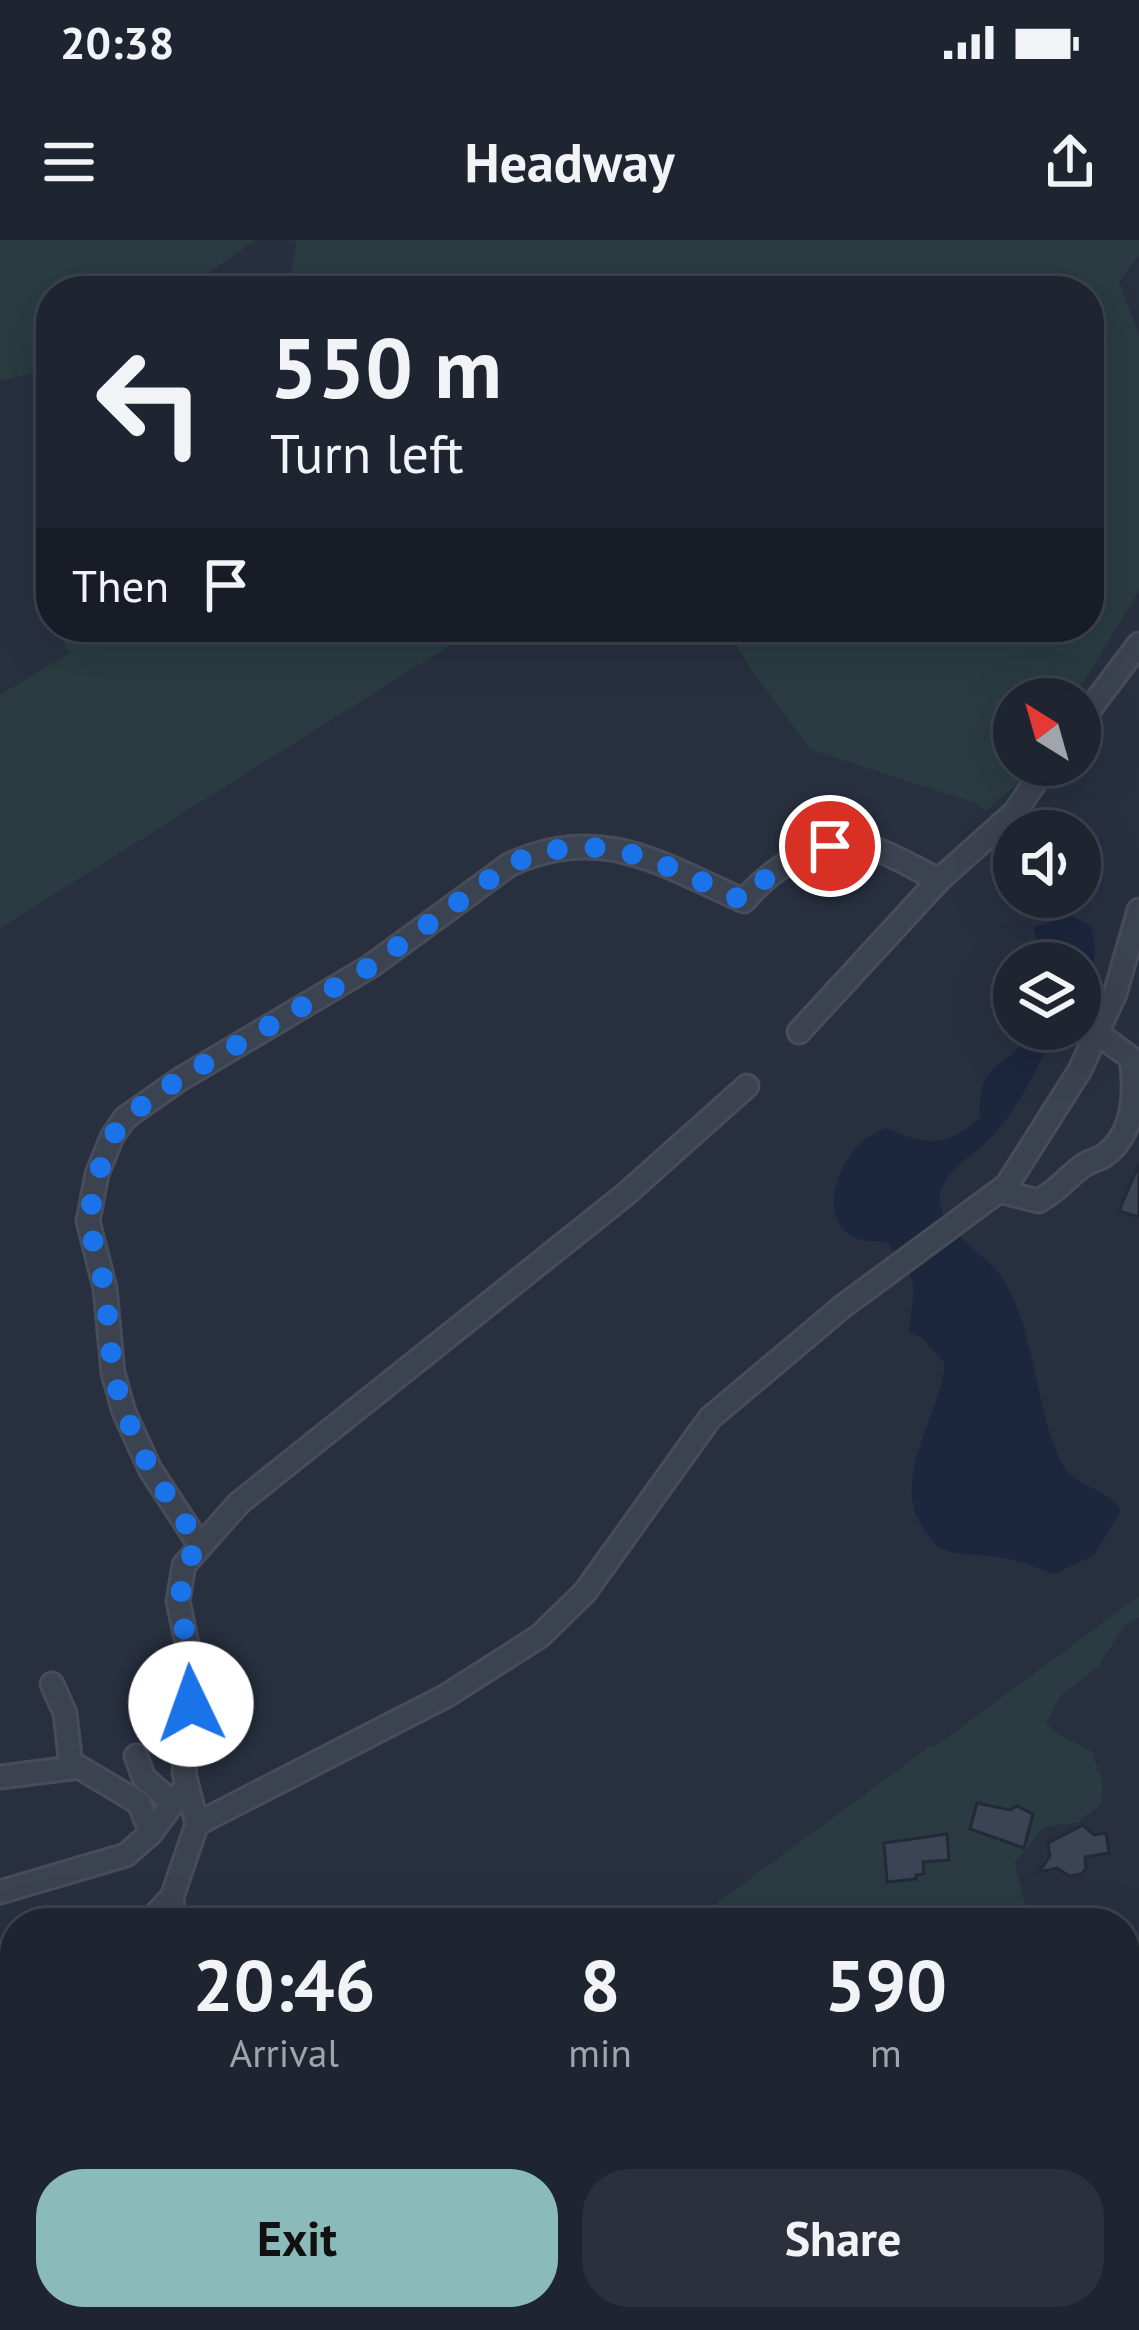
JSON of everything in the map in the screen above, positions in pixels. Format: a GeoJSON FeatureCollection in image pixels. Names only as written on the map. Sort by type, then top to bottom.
{"type":"FeatureCollection","features":[{"type":"Feature","properties":{"kind":"street"},"geometry":{"type":"LineString","coordinates":[[1101,694],[1139,644]]}},
{"type":"Feature","properties":{"kind":"street"},"geometry":{"type":"LineString","coordinates":[[799,1032],[939,880],[1015,812],[1033,786]]}},
{"type":"Feature","properties":{"kind":"street"},"geometry":{"type":"LineString","coordinates":[[199,1544],[150,1469],[124,1412],[113,1373],[105,1288],[88,1221],[98,1174],[125,1118],[207,1061],[371,966],[509,865],[556,847],[589,844],[621,849],[744,901],[774,870],[830,846],[853,843],[939,880]]}},
{"type":"Feature","properties":{"kind":"street"},"geometry":{"type":"LineString","coordinates":[[1101,1025],[1139,910]]}},
{"type":"Feature","properties":{"kind":"street"},"geometry":{"type":"LineString","coordinates":[[999,1191],[1038,1201],[1119,1141],[1133,1108],[1135,1049],[1101,1036]]}},
{"type":"Feature","properties":{"kind":"street"},"geometry":{"type":"LineString","coordinates":[[172,1908],[197,1824],[446,1696],[540,1636],[585,1592],[710,1418],[763,1370],[999,1191],[1089,1050]]}},
{"type":"Feature","properties":{"kind":"street"},"geometry":{"type":"LineString","coordinates":[[0,1892],[127,1855],[151,1834],[179,1795],[194,1677],[178,1601],[184,1565],[199,1544],[239,1503],[626,1194],[747,1086]]}},
{"type":"Feature","properties":{"kind":"street"},"geometry":{"type":"LineString","coordinates":[[52,1684],[65,1712],[71,1766]]}},
{"type":"Feature","properties":{"kind":"street"},"geometry":{"type":"LineString","coordinates":[[136,1756],[143,1778],[179,1795],[197,1824]]}},
{"type":"Feature","properties":{"kind":"street"},"geometry":{"type":"LineString","coordinates":[[0,1777],[71,1766],[94,1773],[139,1803],[151,1834]]}},
{"type":"Feature","properties":{"kind":"street"},"geometry":{"type":"LineString","coordinates":[[161,1908],[172,1897]]}},
{"type":"Feature","properties":{"kind":"shaded area"},"geometry":{"type":"Polygon","coordinates":[[[0,240],[256,240],[203,276],[36,276],[36,373],[0,381],[0,240]]]}},
{"type":"Feature","properties":{"kind":"shaded area"},"geometry":{"type":"Polygon","coordinates":[[[297,240],[1139,240],[1139,255],[1119,282],[1139,334],[1139,591],[1086,678],[993,678],[993,786],[1015,786],[986,811],[973,802],[811,750],[735,642],[1104,642],[1104,276],[291,276],[297,240]]]}},
{"type":"Feature","properties":{"kind":"shaded area"},"geometry":{"type":"Polygon","coordinates":[[[63,642],[455,642],[0,928],[0,695],[70,653],[63,642]]]}},
{"type":"Feature","properties":{"kind":"shaded area"},"geometry":{"type":"Polygon","coordinates":[[[1139,1596],[1139,1617],[1123,1627],[1098,1667],[1059,1697],[1046,1723],[1091,1751],[1103,1781],[1102,1803],[1079,1822],[1044,1827],[1015,1863],[1026,1908],[710,1908],[932,1745],[1139,1596]]]}},
{"type":"Feature","properties":{"kind":"water"},"geometry":{"type":"Polygon","coordinates":[[[1075,918],[1091,927],[1094,942],[1036,942],[1034,927],[1075,918]]]}},
{"type":"Feature","properties":{"kind":"water"},"geometry":{"type":"Polygon","coordinates":[[[1045,1050],[1014,1108],[990,1139],[949,1176],[940,1198],[949,1224],[993,1267],[1013,1299],[1060,1460],[1073,1476],[1121,1511],[1094,1555],[1054,1574],[1008,1559],[945,1550],[926,1532],[915,1513],[914,1471],[945,1364],[923,1339],[909,1332],[913,1284],[906,1268],[887,1242],[850,1235],[841,1226],[834,1205],[837,1181],[857,1146],[885,1128],[934,1141],[967,1128],[980,1118],[980,1097],[990,1073],[1014,1052],[1045,1050]]]}},
{"type":"Feature","properties":{"kind":"building"},"geometry":{"type":"Polygon","coordinates":[[[1139,1164],[1139,1217],[1119,1211],[1139,1164]]]}},
{"type":"Feature","properties":{"kind":"building"},"geometry":{"type":"Polygon","coordinates":[[[977,1803],[1010,1810],[1017,1806],[1033,1814],[1024,1848],[970,1829],[977,1803]]]}},
{"type":"Feature","properties":{"kind":"building"},"geometry":{"type":"Polygon","coordinates":[[[1083,1825],[1094,1835],[1106,1833],[1109,1853],[1085,1857],[1082,1874],[1069,1876],[1057,1868],[1039,1872],[1050,1856],[1048,1843],[1083,1825]]]}},
{"type":"Feature","properties":{"kind":"building"},"geometry":{"type":"Polygon","coordinates":[[[947,1834],[949,1860],[923,1862],[924,1874],[916,1879],[887,1882],[884,1843],[947,1834]]]}},
{"type":"Feature","properties":{"kind":"route"},"geometry":{"type":"LineString","coordinates":[[191,1704],[194,1677],[178,1601],[184,1565],[199,1544],[150,1469],[124,1412],[113,1373],[105,1288],[88,1221],[98,1174],[125,1118],[207,1061],[371,966],[509,865],[529,856],[589,844],[621,849],[744,901],[774,870],[830,846]]}}]}
